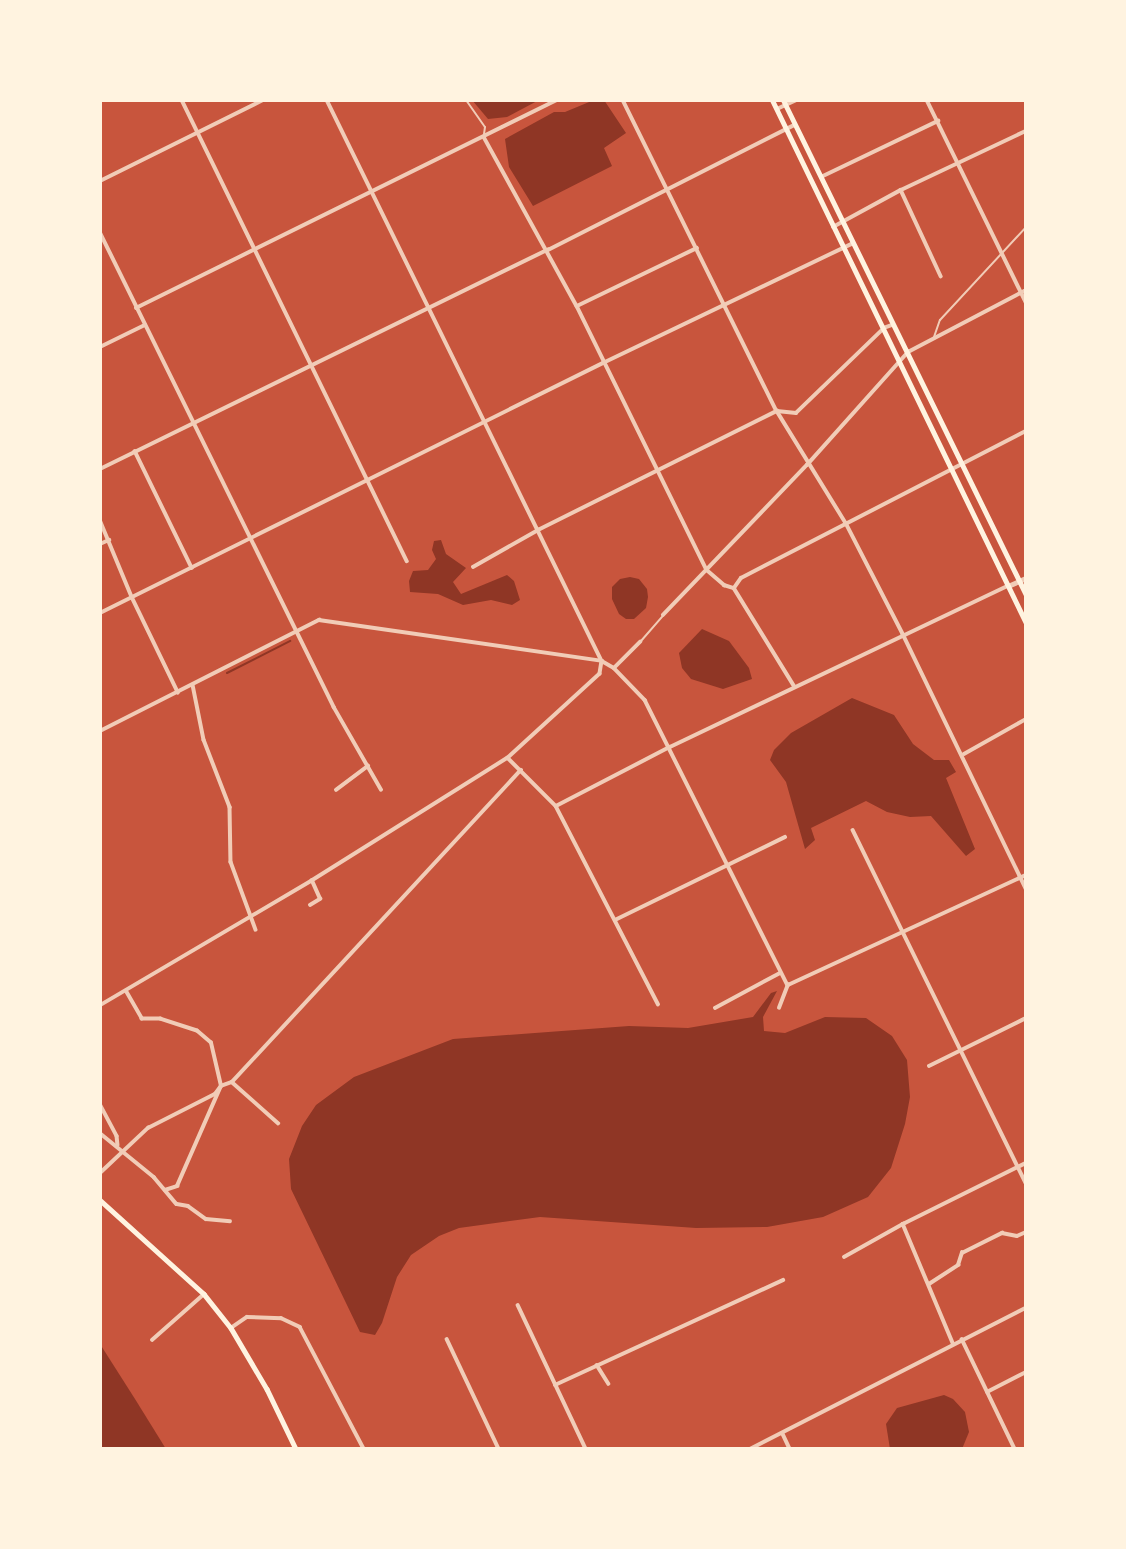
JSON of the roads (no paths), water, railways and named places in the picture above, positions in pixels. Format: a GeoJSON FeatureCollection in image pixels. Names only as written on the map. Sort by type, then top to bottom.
{"type":"FeatureCollection","features":[{"type":"Feature","properties":{"kind":"main road"},"geometry":{"type":"LineString","coordinates":[[772,100],[1026,623]]}},
{"type":"Feature","properties":{"kind":"main road"},"geometry":{"type":"LineString","coordinates":[[785,102],[1026,595]]}},
{"type":"Feature","properties":{"kind":"main road"},"geometry":{"type":"LineString","coordinates":[[100,1200],[204,1294],[231,1328],[267,1389],[296,1449]]}},
{"type":"Feature","properties":{"kind":"street"},"geometry":{"type":"LineString","coordinates":[[182,100],[408,561]]}},
{"type":"Feature","properties":{"kind":"street"},"geometry":{"type":"LineString","coordinates":[[100,181],[263,100]]}},
{"type":"Feature","properties":{"kind":"street"},"geometry":{"type":"LineString","coordinates":[[100,1006],[312,881],[508,758],[600,674],[602,661],[327,100]]}},
{"type":"Feature","properties":{"kind":"street"},"geometry":{"type":"LineString","coordinates":[[136,308],[557,100]]}},
{"type":"Feature","properties":{"kind":"street"},"geometry":{"type":"LineString","coordinates":[[622,100],[668,188],[776,411],[807,465],[846,523],[903,634],[1026,889]]}},
{"type":"Feature","properties":{"kind":"street"},"geometry":{"type":"LineString","coordinates":[[776,109],[785,102],[796,100]]}},
{"type":"Feature","properties":{"kind":"street"},"geometry":{"type":"LineString","coordinates":[[927,100],[1024,291],[1026,302]]}},
{"type":"Feature","properties":{"kind":"street"},"geometry":{"type":"LineString","coordinates":[[821,177],[937,121]]}},
{"type":"Feature","properties":{"kind":"street"},"geometry":{"type":"LineString","coordinates":[[100,469],[548,250],[796,125]]}},
{"type":"Feature","properties":{"kind":"street"},"geometry":{"type":"LineString","coordinates":[[833,227],[901,190],[1026,131]]}},
{"type":"Feature","properties":{"kind":"street"},"geometry":{"type":"LineString","coordinates":[[484,137],[577,306],[707,570],[724,585],[734,588],[795,687]]}},
{"type":"Feature","properties":{"kind":"street"},"geometry":{"type":"LineString","coordinates":[[901,190],[941,276]]}},
{"type":"Feature","properties":{"kind":"street"},"geometry":{"type":"LineString","coordinates":[[100,232],[297,632],[381,789]]}},
{"type":"Feature","properties":{"kind":"street"},"geometry":{"type":"LineString","coordinates":[[100,613],[603,363],[853,243]]}},
{"type":"Feature","properties":{"kind":"street"},"geometry":{"type":"LineString","coordinates":[[577,306],[697,248]]}},
{"type":"Feature","properties":{"kind":"street"},"geometry":{"type":"LineString","coordinates":[[663,615],[807,465],[908,352],[1024,291]]}},
{"type":"Feature","properties":{"kind":"street"},"geometry":{"type":"LineString","coordinates":[[473,567],[538,530],[776,411],[796,413],[884,328],[894,324]]}},
{"type":"Feature","properties":{"kind":"street"},"geometry":{"type":"LineString","coordinates":[[100,346],[145,325]]}},
{"type":"Feature","properties":{"kind":"street"},"geometry":{"type":"LineString","coordinates":[[734,588],[741,578],[1026,431]]}},
{"type":"Feature","properties":{"kind":"street"},"geometry":{"type":"LineString","coordinates":[[135,451],[192,568]]}},
{"type":"Feature","properties":{"kind":"street"},"geometry":{"type":"LineString","coordinates":[[100,520],[132,597],[178,692]]}},
{"type":"Feature","properties":{"kind":"street"},"geometry":{"type":"LineString","coordinates":[[100,544],[109,540]]}},
{"type":"Feature","properties":{"kind":"street"},"geometry":{"type":"LineString","coordinates":[[556,806],[670,747],[903,634],[1026,578]]}},
{"type":"Feature","properties":{"kind":"street"},"geometry":{"type":"LineString","coordinates":[[100,730],[319,620],[602,661],[614,668],[645,700],[788,985]]}},
{"type":"Feature","properties":{"kind":"street"},"geometry":{"type":"LineString","coordinates":[[614,668],[640,642]]}},
{"type":"Feature","properties":{"kind":"street"},"geometry":{"type":"LineString","coordinates":[[194,685],[204,740],[230,807],[231,862],[256,930]]}},
{"type":"Feature","properties":{"kind":"street"},"geometry":{"type":"LineString","coordinates":[[963,754],[1026,719]]}},
{"type":"Feature","properties":{"kind":"street"},"geometry":{"type":"LineString","coordinates":[[508,758],[556,806],[658,1004]]}},
{"type":"Feature","properties":{"kind":"street"},"geometry":{"type":"LineString","coordinates":[[336,790],[368,766]]}},
{"type":"Feature","properties":{"kind":"street"},"geometry":{"type":"LineString","coordinates":[[100,1173],[148,1128],[198,1104],[221,1086],[232,1082],[521,770]]}},
{"type":"Feature","properties":{"kind":"street"},"geometry":{"type":"LineString","coordinates":[[853,830],[905,930],[1026,1183]]}},
{"type":"Feature","properties":{"kind":"street"},"geometry":{"type":"LineString","coordinates":[[615,920],[785,838]]}},
{"type":"Feature","properties":{"kind":"street"},"geometry":{"type":"LineString","coordinates":[[779,1008],[788,985],[1026,875]]}},
{"type":"Feature","properties":{"kind":"street"},"geometry":{"type":"LineString","coordinates":[[310,905],[320,899],[312,881]]}},
{"type":"Feature","properties":{"kind":"street"},"geometry":{"type":"LineString","coordinates":[[715,1008],[780,973]]}},
{"type":"Feature","properties":{"kind":"street"},"geometry":{"type":"LineString","coordinates":[[126,991],[142,1019],[161,1019],[197,1031],[211,1043],[221,1086],[177,1186],[165,1190]]}},
{"type":"Feature","properties":{"kind":"street"},"geometry":{"type":"LineString","coordinates":[[929,1066],[1026,1018]]}},
{"type":"Feature","properties":{"kind":"street"},"geometry":{"type":"LineString","coordinates":[[232,1082],[278,1123]]}},
{"type":"Feature","properties":{"kind":"street"},"geometry":{"type":"LineString","coordinates":[[100,1104],[117,1136],[118,1145]]}},
{"type":"Feature","properties":{"kind":"street"},"geometry":{"type":"LineString","coordinates":[[100,1133],[124,1150],[177,1204],[188,1206],[206,1219],[230,1221]]}},
{"type":"Feature","properties":{"kind":"street"},"geometry":{"type":"LineString","coordinates":[[844,1257],[902,1224],[1026,1163]]}},
{"type":"Feature","properties":{"kind":"street"},"geometry":{"type":"LineString","coordinates":[[902,1224],[953,1343]]}},
{"type":"Feature","properties":{"kind":"street"},"geometry":{"type":"LineString","coordinates":[[929,1284],[958,1265],[962,1253],[1002,1233],[1017,1236],[1026,1233]]}},
{"type":"Feature","properties":{"kind":"street"},"geometry":{"type":"LineString","coordinates":[[555,1385],[783,1280]]}},
{"type":"Feature","properties":{"kind":"street"},"geometry":{"type":"LineString","coordinates":[[152,1340],[204,1294]]}},
{"type":"Feature","properties":{"kind":"street"},"geometry":{"type":"LineString","coordinates":[[517,1305],[586,1449]]}},
{"type":"Feature","properties":{"kind":"street"},"geometry":{"type":"LineString","coordinates":[[750,1449],[1026,1308]]}},
{"type":"Feature","properties":{"kind":"street"},"geometry":{"type":"LineString","coordinates":[[231,1328],[247,1317],[281,1318],[300,1327],[364,1449]]}},
{"type":"Feature","properties":{"kind":"street"},"geometry":{"type":"LineString","coordinates":[[447,1339],[499,1449]]}},
{"type":"Feature","properties":{"kind":"street"},"geometry":{"type":"LineString","coordinates":[[962,1339],[1015,1449]]}},
{"type":"Feature","properties":{"kind":"street"},"geometry":{"type":"LineString","coordinates":[[597,1365],[609,1384]]}},
{"type":"Feature","properties":{"kind":"street"},"geometry":{"type":"LineString","coordinates":[[987,1392],[1026,1372]]}},
{"type":"Feature","properties":{"kind":"street"},"geometry":{"type":"LineString","coordinates":[[783,1434],[790,1449]]}},
{"type":"Feature","properties":{"kind":"lane"},"geometry":{"type":"LineString","coordinates":[[466,100],[485,127],[484,137]]}},
{"type":"Feature","properties":{"kind":"lane"},"geometry":{"type":"LineString","coordinates":[[934,339],[934,329],[940,320],[1026,227]]}},
{"type":"Feature","properties":{"kind":"lane"},"geometry":{"type":"LineString","coordinates":[[640,642],[663,615]]}},
{"type":"Feature","properties":{"kind":"waterway"},"geometry":{"type":"LineString","coordinates":[[227,673],[290,641]]}}]}
